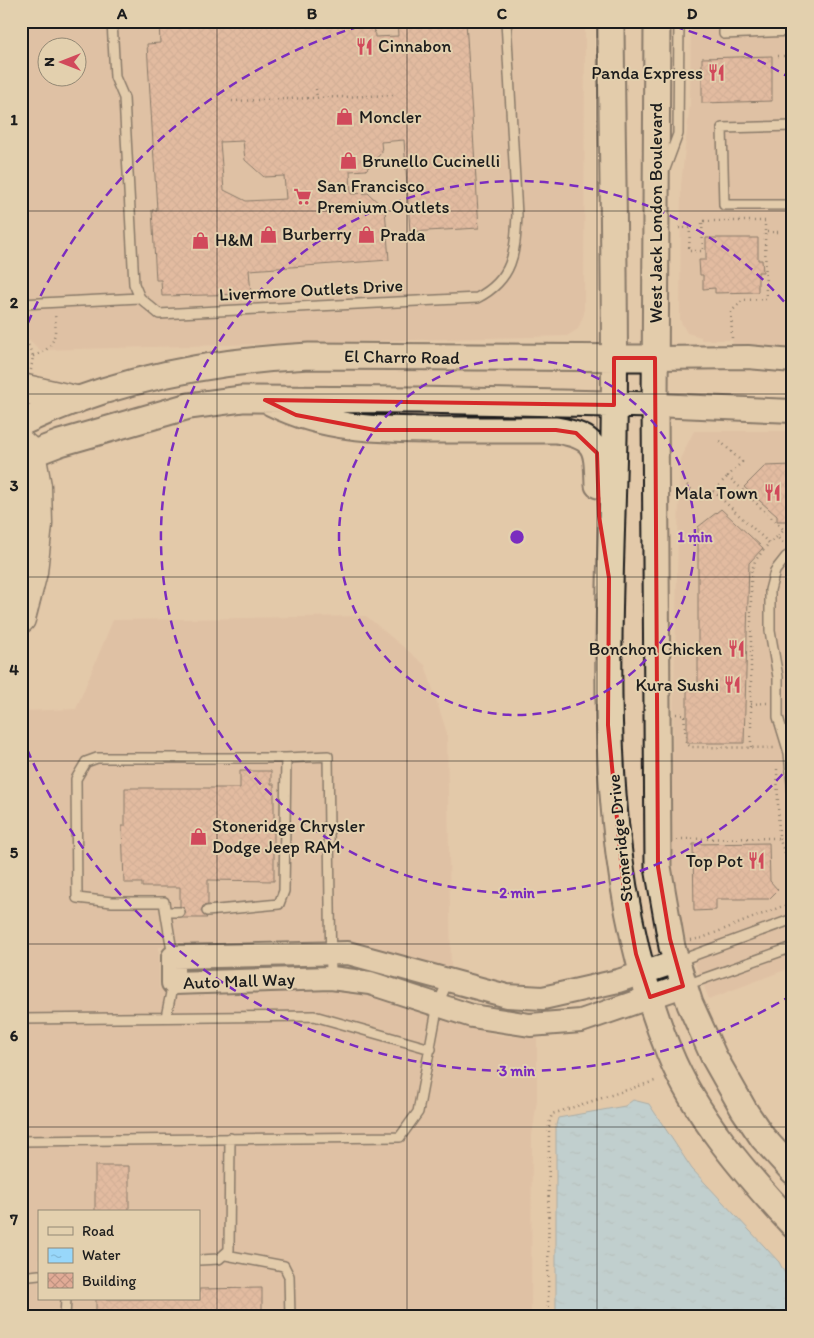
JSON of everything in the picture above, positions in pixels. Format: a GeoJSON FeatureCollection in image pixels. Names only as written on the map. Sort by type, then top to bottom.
{"type":"FeatureCollection","features":[{"type":"Feature","properties":{"kind":"highway"},"geometry":{"type":"LineString","coordinates":[[25,381],[75,400]]}},
{"type":"Feature","properties":{"kind":"highway"},"geometry":{"type":"LineString","coordinates":[[21,619],[33,572],[38,524],[37,486],[24,452]]}},
{"type":"Feature","properties":{"kind":"main road"},"geometry":{"type":"LineString","coordinates":[[611,21],[614,405]]}},
{"type":"Feature","properties":{"kind":"main road","name":"West Jack London Boulevard"},"geometry":{"type":"LineString","coordinates":[[655,405],[657,21]]}},
{"type":"Feature","properties":{"kind":"main road","name":"El Charro Road"},"geometry":{"type":"LineString","coordinates":[[21,423],[75,400],[155,375],[263,358],[308,356],[655,358]]}},
{"type":"Feature","properties":{"kind":"main road"},"geometry":{"type":"LineString","coordinates":[[24,452],[190,406],[242,399],[417,400],[655,405]]}},
{"type":"Feature","properties":{"kind":"main road"},"geometry":{"type":"LineString","coordinates":[[265,400],[296,416],[375,430],[556,430],[576,433],[590,443],[597,453],[599,516],[609,578]]}},
{"type":"Feature","properties":{"kind":"main road","name":"Stoneridge Drive"},"geometry":{"type":"LineString","coordinates":[[614,405],[609,578],[608,725],[623,882],[636,954],[669,1054],[705,1115],[742,1170],[793,1225]]}},
{"type":"Feature","properties":{"kind":"main road","name":"Stoneridge Drive"},"geometry":{"type":"LineString","coordinates":[[655,405],[658,867],[670,939],[684,986],[714,1057],[744,1110],[763,1138],[793,1171]]}},
{"type":"Feature","properties":{"kind":"street","name":"El Charro Road"},"geometry":{"type":"LineString","coordinates":[[655,358],[748,357],[793,361]]}},
{"type":"Feature","properties":{"kind":"street"},"geometry":{"type":"LineString","coordinates":[[655,405],[793,411]]}},
{"type":"Feature","properties":{"kind":"street","name":"Auto Mall Way"},"geometry":{"type":"LineString","coordinates":[[676,962],[598,987],[543,998],[507,996],[362,956],[331,954],[173,957],[173,983],[331,978],[370,983],[472,1016],[530,1025],[581,1020],[684,986]]}},
{"type":"Feature","properties":{"kind":"lane"},"geometry":{"type":"LineString","coordinates":[[24,304],[140,298],[134,284],[124,98],[115,77],[112,21]]}},
{"type":"Feature","properties":{"kind":"lane","name":"Livermore Outlets Drive"},"geometry":{"type":"LineString","coordinates":[[140,298],[159,314],[478,298],[496,286],[506,274],[513,256],[516,232],[506,21]]}},
{"type":"Feature","properties":{"kind":"lane"},"geometry":{"type":"LineString","coordinates":[[656,196],[678,134],[679,21]]}},
{"type":"Feature","properties":{"kind":"lane"},"geometry":{"type":"LineString","coordinates":[[724,21],[724,34],[793,31]]}},
{"type":"Feature","properties":{"kind":"lane"},"geometry":{"type":"LineString","coordinates":[[793,126],[722,128],[724,206],[793,205]]}},
{"type":"Feature","properties":{"kind":"lane"},"geometry":{"type":"LineString","coordinates":[[792,553],[775,571],[770,590],[770,631],[778,677],[778,717],[789,753],[793,794]]}},
{"type":"Feature","properties":{"kind":"lane"},"geometry":{"type":"LineString","coordinates":[[173,957],[164,902],[112,902],[77,898],[76,778],[86,762],[97,758],[286,758],[328,756],[331,978]]}},
{"type":"Feature","properties":{"kind":"lane"},"geometry":{"type":"LineString","coordinates":[[208,911],[279,904],[284,891],[286,758]]}},
{"type":"Feature","properties":{"kind":"lane"},"geometry":{"type":"LineString","coordinates":[[166,912],[180,912]]}},
{"type":"Feature","properties":{"kind":"lane"},"geometry":{"type":"LineString","coordinates":[[676,962],[793,918]]}},
{"type":"Feature","properties":{"kind":"lane"},"geometry":{"type":"LineString","coordinates":[[684,986],[793,947]]}},
{"type":"Feature","properties":{"kind":"lane"},"geometry":{"type":"LineString","coordinates":[[21,1141],[400,1137],[418,1112],[438,1004],[449,980]]}},
{"type":"Feature","properties":{"kind":"lane"},"geometry":{"type":"LineString","coordinates":[[166,1017],[173,983]]}},
{"type":"Feature","properties":{"kind":"lane"},"geometry":{"type":"LineString","coordinates":[[21,1019],[314,1016],[431,1049]]}},
{"type":"Feature","properties":{"kind":"lane"},"geometry":{"type":"LineString","coordinates":[[226,1255],[230,1239],[230,1138]]}},
{"type":"Feature","properties":{"kind":"lane"},"geometry":{"type":"LineString","coordinates":[[200,1260],[219,1259],[226,1255],[284,1266],[290,1276],[290,1317]]}},
{"type":"Feature","properties":{"kind":"lane"},"geometry":{"type":"LineString","coordinates":[[21,1276],[38,1275]]}},
{"type":"Feature","properties":{"kind":"lane"},"geometry":{"type":"LineString","coordinates":[[65,1317],[66,1300]]}},
{"type":"Feature","properties":{"kind":"path"},"geometry":{"type":"LineString","coordinates":[[778,56],[789,56]]}},
{"type":"Feature","properties":{"kind":"path"},"geometry":{"type":"LineString","coordinates":[[316,89],[317,98]]}},
{"type":"Feature","properties":{"kind":"path"},"geometry":{"type":"LineString","coordinates":[[232,101],[394,95]]}},
{"type":"Feature","properties":{"kind":"path"},"geometry":{"type":"LineString","coordinates":[[679,228],[690,228],[689,251],[703,251],[702,221],[766,221],[766,300],[743,300],[731,312],[732,342]]}},
{"type":"Feature","properties":{"kind":"path"},"geometry":{"type":"LineString","coordinates":[[766,232],[778,232]]}},
{"type":"Feature","properties":{"kind":"path"},"geometry":{"type":"LineString","coordinates":[[33,356],[42,354],[52,346],[55,340],[54,302]]}},
{"type":"Feature","properties":{"kind":"path"},"geometry":{"type":"LineString","coordinates":[[24,304],[28,324],[25,338],[33,356],[25,381]]}},
{"type":"Feature","properties":{"kind":"path"},"geometry":{"type":"LineString","coordinates":[[687,485],[703,501],[742,462],[720,441]]}},
{"type":"Feature","properties":{"kind":"path"},"geometry":{"type":"LineString","coordinates":[[728,476],[784,530],[769,543],[755,561],[751,573],[751,747]]}},
{"type":"Feature","properties":{"kind":"path"},"geometry":{"type":"LineString","coordinates":[[713,491],[769,543]]}},
{"type":"Feature","properties":{"kind":"path"},"geometry":{"type":"LineString","coordinates":[[777,536],[792,553]]}},
{"type":"Feature","properties":{"kind":"path"},"geometry":{"type":"LineString","coordinates":[[676,714],[684,714],[686,742],[690,747],[774,747],[776,755]]}},
{"type":"Feature","properties":{"kind":"path"},"geometry":{"type":"LineString","coordinates":[[777,762],[779,838],[793,874]]}},
{"type":"Feature","properties":{"kind":"path"},"geometry":{"type":"LineString","coordinates":[[677,839],[779,838]]}},
{"type":"Feature","properties":{"kind":"path"},"geometry":{"type":"LineString","coordinates":[[690,940],[702,938],[793,902]]}},
{"type":"Feature","properties":{"kind":"path"},"geometry":{"type":"LineString","coordinates":[[548,1317],[549,1124],[552,1114],[658,1080]]}},
{"type":"Feature","properties":{"kind":"highlighted area"},"geometry":{"type":"Polygon","coordinates":[[[614,358],[655,358],[658,867],[670,939],[683,986],[650,997],[636,954],[623,882],[608,725],[609,578],[599,516],[597,453],[576,433],[556,430],[375,430],[296,415],[265,400],[614,405],[614,358]]]}},
{"type":"Feature","properties":{"kind":"shaded area","name":"San Francisco Premium Outlets"},"geometry":{"type":"Polygon","coordinates":[[[21,21],[585,21],[584,314],[578,329],[567,336],[40,350],[21,332],[21,21]]]}},
{"type":"Feature","properties":{"kind":"shaded area"},"geometry":{"type":"Polygon","coordinates":[[[691,21],[793,21],[793,349],[733,345],[732,340],[701,340],[701,337],[687,333],[680,320],[681,185],[690,103],[691,21]]]}},
{"type":"Feature","properties":{"kind":"shaded area"},"geometry":{"type":"Polygon","coordinates":[[[694,431],[793,431],[793,967],[709,999],[688,946],[678,912],[670,846],[680,459],[694,431]]]}},
{"type":"Feature","properties":{"kind":"shaded area"},"geometry":{"type":"Polygon","coordinates":[[[366,616],[425,665],[447,733],[451,970],[191,946],[159,947],[159,988],[334,985],[400,998],[466,1027],[498,1035],[537,1038],[537,1100],[532,1136],[531,1317],[21,1317],[21,711],[76,709],[113,620],[366,616]]]}},
{"type":"Feature","properties":{"kind":"water"},"geometry":{"type":"Polygon","coordinates":[[[633,1100],[649,1104],[692,1169],[779,1262],[793,1289],[793,1317],[556,1317],[556,1125],[558,1118],[625,1106],[633,1100]]]}},
{"type":"Feature","properties":{"kind":"building"},"geometry":{"type":"Polygon","coordinates":[[[159,21],[374,21],[375,37],[398,36],[397,21],[466,21],[479,228],[410,232],[404,140],[381,142],[382,152],[366,170],[350,171],[351,194],[368,193],[385,209],[389,260],[249,270],[251,294],[162,296],[161,280],[156,280],[152,210],[157,210],[147,44],[160,43],[159,21]],[[243,141],[220,142],[224,190],[246,201],[286,199],[284,176],[264,177],[245,160],[243,141]]]}},
{"type":"Feature","properties":{"kind":"building"},"geometry":{"type":"Polygon","coordinates":[[[772,56],[772,101],[702,103],[702,58],[772,56]]]}},
{"type":"Feature","properties":{"kind":"building"},"geometry":{"type":"Polygon","coordinates":[[[706,238],[758,238],[758,260],[762,260],[763,272],[758,272],[758,292],[715,293],[715,288],[703,289],[703,275],[700,275],[699,260],[706,260],[706,238]]]}},
{"type":"Feature","properties":{"kind":"building"},"geometry":{"type":"Polygon","coordinates":[[[793,465],[793,521],[777,521],[777,516],[744,487],[765,466],[793,465]]]}},
{"type":"Feature","properties":{"kind":"building"},"geometry":{"type":"Polygon","coordinates":[[[721,509],[763,548],[749,563],[744,743],[687,743],[687,689],[698,689],[698,527],[721,509]]]}},
{"type":"Feature","properties":{"kind":"building","name":"Stoneridge Chrysler Dodge Jeep RAM"},"geometry":{"type":"Polygon","coordinates":[[[240,771],[271,771],[271,784],[274,784],[274,881],[208,880],[208,905],[203,906],[201,911],[207,918],[182,918],[186,912],[180,906],[180,887],[142,887],[142,883],[124,883],[122,826],[125,826],[125,788],[240,788],[240,771]]]}},
{"type":"Feature","properties":{"kind":"building"},"geometry":{"type":"Polygon","coordinates":[[[769,843],[770,881],[778,890],[769,899],[716,899],[716,910],[694,911],[693,844],[769,843]]]}},
{"type":"Feature","properties":{"kind":"building"},"geometry":{"type":"Polygon","coordinates":[[[95,1166],[129,1166],[129,1210],[95,1210],[95,1166]]]}},
{"type":"Feature","properties":{"kind":"building"},"geometry":{"type":"Polygon","coordinates":[[[262,1288],[262,1317],[96,1317],[96,1300],[200,1300],[200,1289],[262,1288]]]}},
{"type":"Feature","properties":{"kind":"place","name":"Cinnabon"},"geometry":{"type":"Point","coordinates":[364,46]}},
{"type":"Feature","properties":{"kind":"place","name":"Panda Express"},"geometry":{"type":"Point","coordinates":[717,73]}},
{"type":"Feature","properties":{"kind":"place","name":"Moncler"},"geometry":{"type":"Point","coordinates":[345,117]}},
{"type":"Feature","properties":{"kind":"place","name":"Brunello Cucinelli"},"geometry":{"type":"Point","coordinates":[348,161]}},
{"type":"Feature","properties":{"kind":"place","name":"San Francisco Premium Outlets"},"geometry":{"type":"Point","coordinates":[303,196]}},
{"type":"Feature","properties":{"kind":"place","name":"Burberry"},"geometry":{"type":"Point","coordinates":[268,234]}},
{"type":"Feature","properties":{"kind":"place","name":"Prada"},"geometry":{"type":"Point","coordinates":[366,235]}},
{"type":"Feature","properties":{"kind":"place","name":"H&M"},"geometry":{"type":"Point","coordinates":[201,240]}},
{"type":"Feature","properties":{"kind":"place","name":"Mala Town"},"geometry":{"type":"Point","coordinates":[772,493]}},
{"type":"Feature","properties":{"kind":"place","name":"Bonchon Chicken"},"geometry":{"type":"Point","coordinates":[736,649]}},
{"type":"Feature","properties":{"kind":"place","name":"Kura Sushi"},"geometry":{"type":"Point","coordinates":[733,685]}},
{"type":"Feature","properties":{"kind":"place","name":"Stoneridge Chrysler Dodge Jeep RAM"},"geometry":{"type":"Point","coordinates":[198,836]}},
{"type":"Feature","properties":{"kind":"place","name":"Top Pot"},"geometry":{"type":"Point","coordinates":[757,861]}}]}
